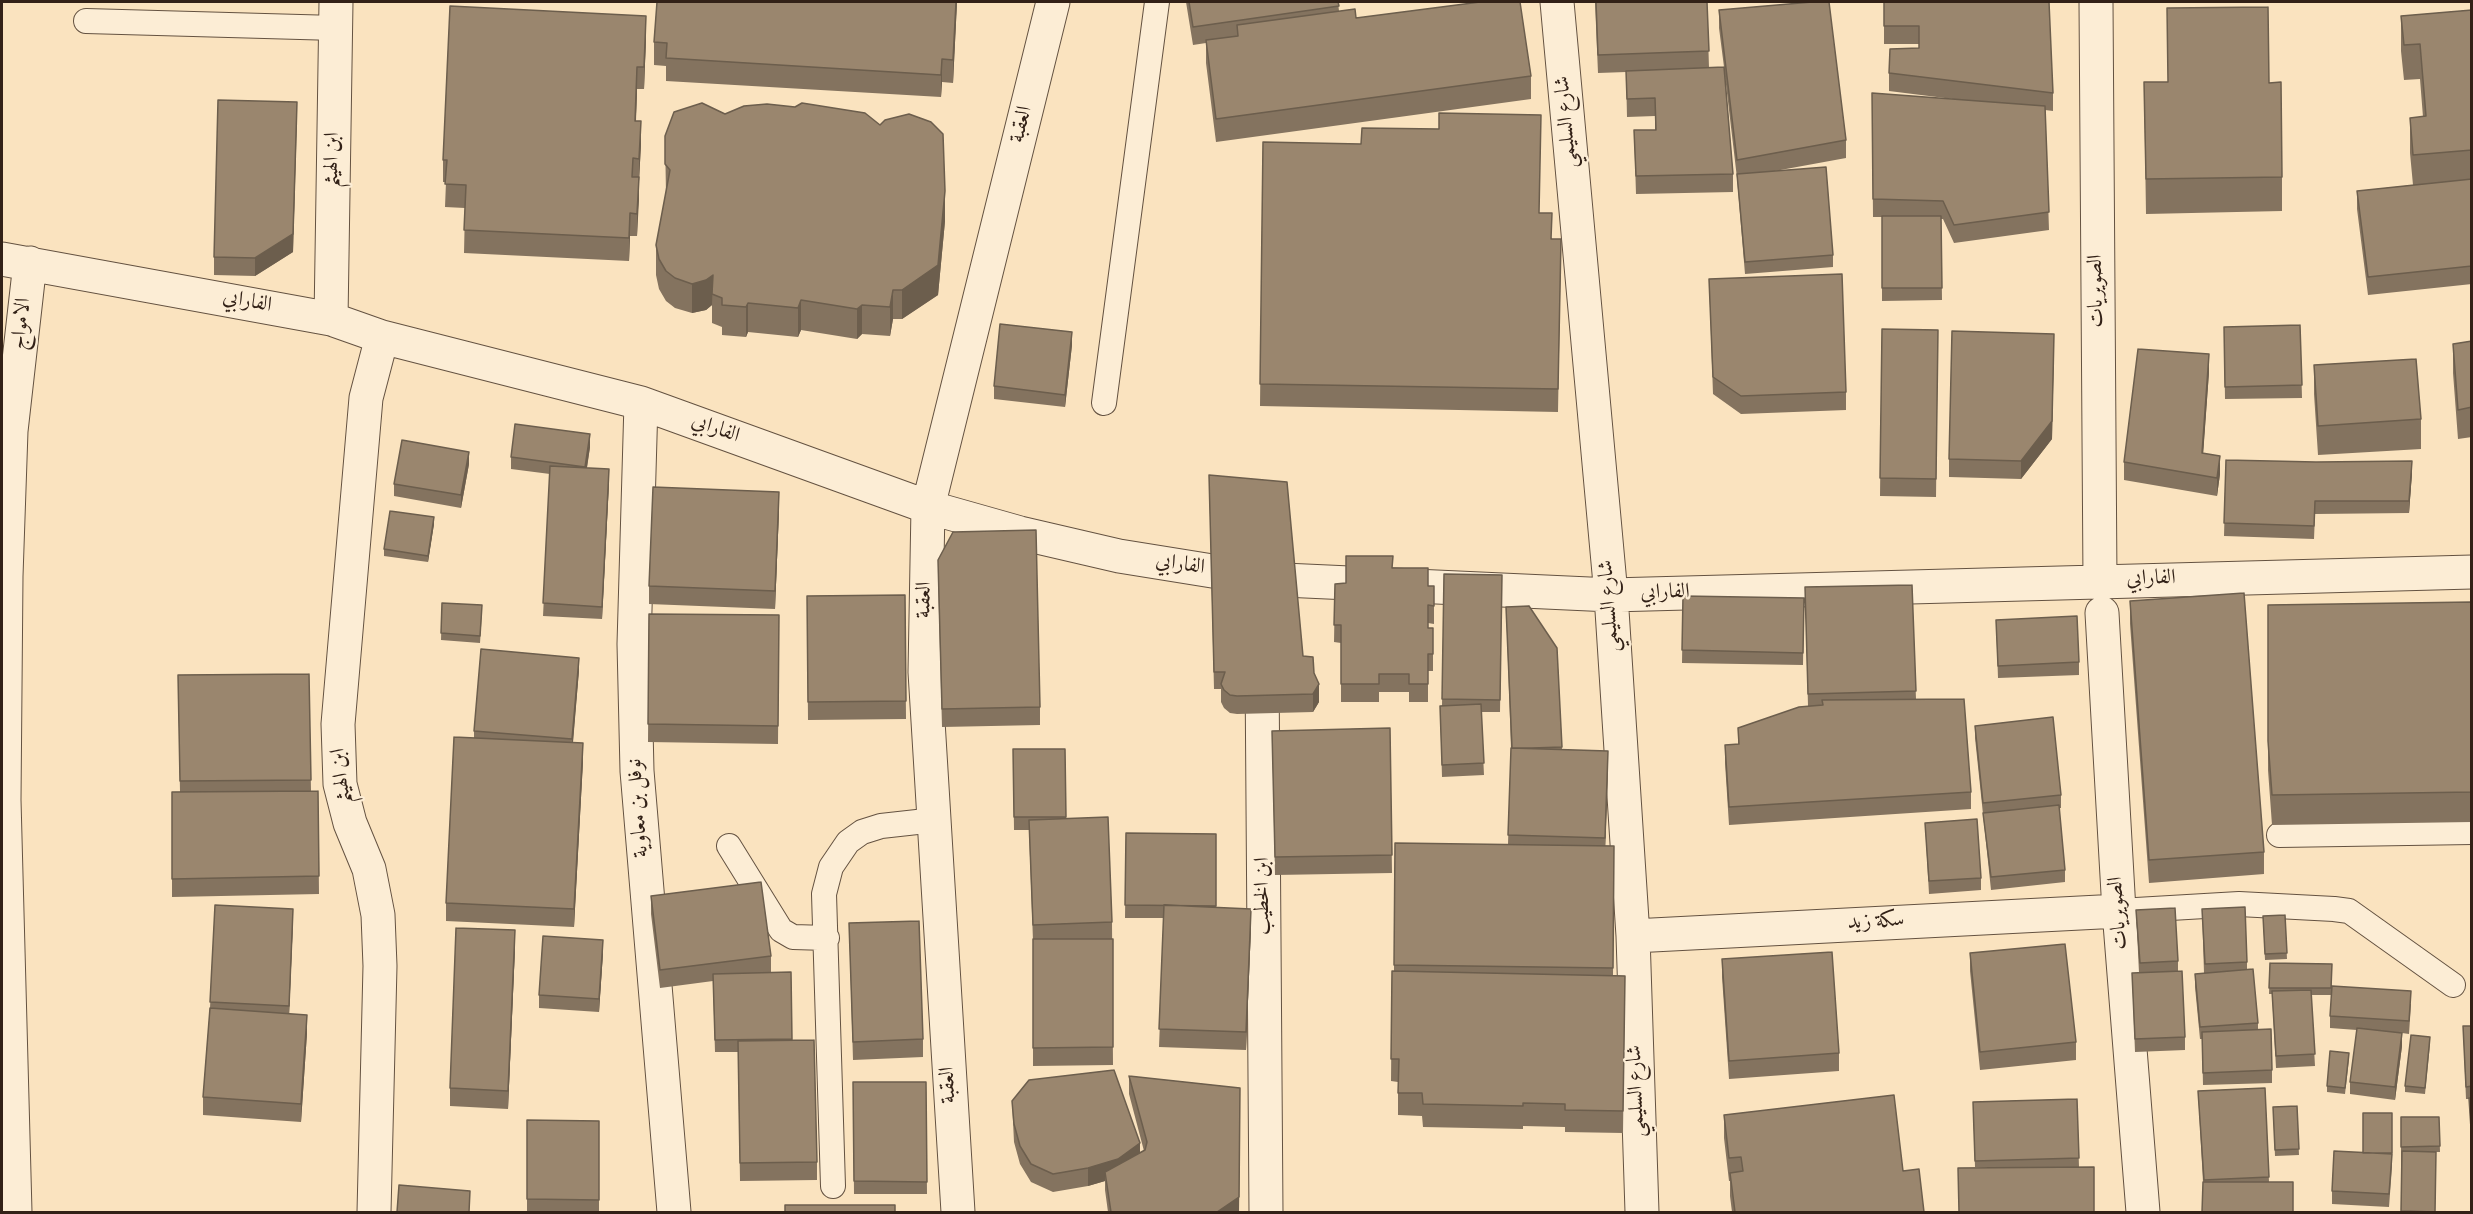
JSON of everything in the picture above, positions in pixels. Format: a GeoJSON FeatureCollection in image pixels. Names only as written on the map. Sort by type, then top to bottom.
{"type":"FeatureCollection","features":[{"type":"Feature","properties":{"kind":"street","name":"العقبة"},"geometry":{"type":"LineString","coordinates":[[958,1212],[925,672],[928,507],[1053,2]]}},
{"type":"Feature","properties":{"kind":"street","name":"شارع السليمي"},"geometry":{"type":"LineString","coordinates":[[1557,2],[1611,595],[1633,936],[1642,1212]]}},
{"type":"Feature","properties":{"kind":"street","name":"الصويريات"},"geometry":{"type":"LineString","coordinates":[[2095,2],[2100,581]]}},
{"type":"Feature","properties":{"kind":"street","name":"ابن الهيثم"},"geometry":{"type":"LineString","coordinates":[[331,319],[336,15]]}},
{"type":"Feature","properties":{"kind":"street","name":"الفارابي"},"geometry":{"type":"LineString","coordinates":[[16,261],[331,319],[382,337],[642,403],[928,507],[1020,533],[1262,591],[1611,595],[2472,572]]}},
{"type":"Feature","properties":{"kind":"street","name":"الامواج"},"geometry":{"type":"LineString","coordinates":[[15,1212],[4,801],[6,576],[16,261]]}},
{"type":"Feature","properties":{"kind":"street","name":"ابن الهيثم"},"geometry":{"type":"LineString","coordinates":[[374,1212],[380,978],[378,915],[369,869],[350,823],[340,784],[338,724],[366,398],[382,337]]}},
{"type":"Feature","properties":{"kind":"street","name":"نوفل بن معاوية"},"geometry":{"type":"LineString","coordinates":[[642,403],[634,644],[637,771],[674,1212]]}},
{"type":"Feature","properties":{"kind":"street","name":"الصويريات"},"geometry":{"type":"LineString","coordinates":[[2102,614],[2119,910],[2143,1212]]}},
{"type":"Feature","properties":{"kind":"street","name":"ابن الخطيب"},"geometry":{"type":"LineString","coordinates":[[1262,639],[1266,1212]]}},
{"type":"Feature","properties":{"kind":"street","name":"سكة زيد"},"geometry":{"type":"LineString","coordinates":[[1633,936],[2119,910]]}},
{"type":"Feature","properties":{"kind":"lane"},"geometry":{"type":"LineString","coordinates":[[1104,403],[1157,2]]}},
{"type":"Feature","properties":{"kind":"lane"},"geometry":{"type":"LineString","coordinates":[[86,21],[336,15]]}},
{"type":"Feature","properties":{"kind":"lane"},"geometry":{"type":"LineString","coordinates":[[833,1186],[824,894],[831,867],[848,842],[862,832],[881,826],[935,820]]}},
{"type":"Feature","properties":{"kind":"lane"},"geometry":{"type":"LineString","coordinates":[[2278,836],[2472,832]]}},
{"type":"Feature","properties":{"kind":"lane"},"geometry":{"type":"LineString","coordinates":[[729,846],[781,930],[793,936],[826,938]]}},
{"type":"Feature","properties":{"kind":"lane"},"geometry":{"type":"LineString","coordinates":[[2119,910],[2239,904],[2349,911],[2453,986]]}},
{"type":"Feature","properties":{"kind":"building"},"geometry":{"type":"Polygon","coordinates":[[[657,2],[956,2],[953,60],[942,59],[941,75],[666,58],[667,43],[654,42],[657,2]]]}},
{"type":"Feature","properties":{"kind":"building"},"geometry":{"type":"Polygon","coordinates":[[[1189,2],[1338,2],[1339,6],[1193,27],[1189,2]]]}},
{"type":"Feature","properties":{"kind":"building"},"geometry":{"type":"Polygon","coordinates":[[[1480,2],[1520,2],[1531,76],[1216,119],[1206,40],[1238,36],[1237,25],[1355,9],[1356,18],[1480,2]]]}},
{"type":"Feature","properties":{"kind":"building"},"geometry":{"type":"Polygon","coordinates":[[[1596,2],[1707,2],[1709,51],[1598,55],[1596,2]]]}},
{"type":"Feature","properties":{"kind":"building"},"geometry":{"type":"Polygon","coordinates":[[[1829,2],[1846,140],[1737,160],[1719,10],[1829,2]]]}},
{"type":"Feature","properties":{"kind":"building"},"geometry":{"type":"Polygon","coordinates":[[[1884,2],[2049,2],[2053,93],[1889,73],[1890,49],[1919,48],[1919,26],[1884,26],[1884,2]]]}},
{"type":"Feature","properties":{"kind":"building"},"geometry":{"type":"Polygon","coordinates":[[[450,6],[646,16],[644,67],[637,67],[635,121],[641,121],[639,159],[633,158],[632,177],[639,177],[637,214],[630,213],[629,238],[464,230],[466,185],[445,184],[447,160],[443,160],[450,6]]]}},
{"type":"Feature","properties":{"kind":"building"},"geometry":{"type":"Polygon","coordinates":[[[2268,7],[2269,83],[2281,82],[2282,177],[2146,179],[2144,82],[2168,82],[2167,8],[2268,7]]]}},
{"type":"Feature","properties":{"kind":"building"},"geometry":{"type":"Polygon","coordinates":[[[2472,10],[2472,150],[2413,155],[2410,118],[2426,116],[2420,44],[2404,45],[2401,16],[2472,10]]]}},
{"type":"Feature","properties":{"kind":"building"},"geometry":{"type":"Polygon","coordinates":[[[1724,67],[1733,174],[1636,176],[1634,130],[1656,130],[1655,98],[1627,99],[1626,71],[1724,67]]]}},
{"type":"Feature","properties":{"kind":"building"},"geometry":{"type":"Polygon","coordinates":[[[1872,93],[2045,106],[2049,212],[1954,225],[1943,201],[1873,199],[1872,93]]]}},
{"type":"Feature","properties":{"kind":"building"},"geometry":{"type":"Polygon","coordinates":[[[218,100],[297,102],[293,234],[255,258],[214,257],[218,100]]]}},
{"type":"Feature","properties":{"kind":"building"},"geometry":{"type":"Polygon","coordinates":[[[702,103],[725,114],[744,106],[767,104],[795,107],[802,103],[865,113],[880,125],[885,120],[909,114],[931,122],[943,134],[945,191],[938,265],[902,290],[893,290],[890,307],[862,305],[857,309],[801,300],[798,308],[748,303],[746,307],[722,305],[722,298],[712,294],[713,275],[706,280],[692,284],[675,278],[666,271],[659,259],[656,245],[670,170],[665,164],[665,136],[674,112],[702,103]]]}},
{"type":"Feature","properties":{"kind":"building"},"geometry":{"type":"Polygon","coordinates":[[[1439,113],[1541,115],[1539,213],[1552,213],[1551,239],[1561,239],[1558,389],[1260,384],[1263,142],[1361,144],[1362,128],[1439,129],[1439,113]]]}},
{"type":"Feature","properties":{"kind":"building"},"geometry":{"type":"Polygon","coordinates":[[[1826,167],[1833,255],[1745,262],[1737,174],[1826,167]]]}},
{"type":"Feature","properties":{"kind":"building"},"geometry":{"type":"Polygon","coordinates":[[[2472,179],[2472,266],[2368,277],[2357,191],[2472,179]]]}},
{"type":"Feature","properties":{"kind":"building"},"geometry":{"type":"Polygon","coordinates":[[[1882,216],[1941,216],[1942,288],[1882,288],[1882,216]]]}},
{"type":"Feature","properties":{"kind":"building"},"geometry":{"type":"Polygon","coordinates":[[[1842,274],[1846,392],[1741,396],[1713,377],[1709,279],[1842,274]]]}},
{"type":"Feature","properties":{"kind":"building"},"geometry":{"type":"Polygon","coordinates":[[[1000,324],[1072,332],[1065,395],[994,386],[1000,324]]]}},
{"type":"Feature","properties":{"kind":"building"},"geometry":{"type":"Polygon","coordinates":[[[2300,325],[2302,385],[2225,387],[2224,327],[2300,325]]]}},
{"type":"Feature","properties":{"kind":"building"},"geometry":{"type":"Polygon","coordinates":[[[1882,329],[1938,330],[1936,479],[1880,478],[1882,329]]]}},
{"type":"Feature","properties":{"kind":"building"},"geometry":{"type":"Polygon","coordinates":[[[1952,331],[2054,334],[2052,421],[2021,461],[1949,459],[1952,331]]]}},
{"type":"Feature","properties":{"kind":"building"},"geometry":{"type":"Polygon","coordinates":[[[2472,341],[2472,407],[2458,410],[2453,344],[2472,341]]]}},
{"type":"Feature","properties":{"kind":"building"},"geometry":{"type":"Polygon","coordinates":[[[2138,349],[2209,354],[2202,453],[2220,456],[2217,478],[2124,462],[2138,349]]]}},
{"type":"Feature","properties":{"kind":"building"},"geometry":{"type":"Polygon","coordinates":[[[2416,359],[2421,419],[2318,426],[2314,365],[2416,359]]]}},
{"type":"Feature","properties":{"kind":"building"},"geometry":{"type":"Polygon","coordinates":[[[515,424],[590,434],[585,467],[511,457],[515,424]]]}},
{"type":"Feature","properties":{"kind":"building"},"geometry":{"type":"Polygon","coordinates":[[[402,440],[469,452],[461,495],[394,484],[402,440]]]}},
{"type":"Feature","properties":{"kind":"building"},"geometry":{"type":"Polygon","coordinates":[[[2226,460],[2412,461],[2409,501],[2315,501],[2314,526],[2224,523],[2226,460]]]}},
{"type":"Feature","properties":{"kind":"building"},"geometry":{"type":"Polygon","coordinates":[[[550,466],[609,469],[602,607],[543,603],[550,466]]]}},
{"type":"Feature","properties":{"kind":"building"},"geometry":{"type":"Polygon","coordinates":[[[1209,475],[1287,482],[1303,656],[1313,657],[1314,673],[1319,684],[1313,694],[1230,695],[1221,684],[1225,672],[1214,672],[1209,475]]]}},
{"type":"Feature","properties":{"kind":"building"},"geometry":{"type":"Polygon","coordinates":[[[653,487],[779,492],[775,591],[649,586],[653,487]]]}},
{"type":"Feature","properties":{"kind":"building"},"geometry":{"type":"Polygon","coordinates":[[[390,511],[434,517],[428,556],[384,549],[390,511]]]}},
{"type":"Feature","properties":{"kind":"building"},"geometry":{"type":"Polygon","coordinates":[[[1036,530],[1040,707],[942,709],[938,560],[953,532],[1036,530]]]}},
{"type":"Feature","properties":{"kind":"building"},"geometry":{"type":"Polygon","coordinates":[[[1346,556],[1393,556],[1392,568],[1428,568],[1428,586],[1434,586],[1434,606],[1428,605],[1428,628],[1433,628],[1433,654],[1428,654],[1428,684],[1409,684],[1409,674],[1379,674],[1379,684],[1341,684],[1341,625],[1334,625],[1335,584],[1346,583],[1346,556]]]}},
{"type":"Feature","properties":{"kind":"building"},"geometry":{"type":"Polygon","coordinates":[[[1444,574],[1502,575],[1500,700],[1442,699],[1444,574]]]}},
{"type":"Feature","properties":{"kind":"building"},"geometry":{"type":"Polygon","coordinates":[[[1912,585],[1916,691],[1808,694],[1805,587],[1912,585]]]}},
{"type":"Feature","properties":{"kind":"building"},"geometry":{"type":"Polygon","coordinates":[[[2244,593],[2264,852],[2149,860],[2130,601],[2244,593]]]}},
{"type":"Feature","properties":{"kind":"building"},"geometry":{"type":"Polygon","coordinates":[[[905,595],[906,701],[808,702],[807,596],[905,595]]]}},
{"type":"Feature","properties":{"kind":"building"},"geometry":{"type":"Polygon","coordinates":[[[1683,596],[1804,598],[1803,653],[1682,650],[1683,596]]]}},
{"type":"Feature","properties":{"kind":"building"},"geometry":{"type":"Polygon","coordinates":[[[2472,602],[2472,792],[2272,795],[2268,741],[2268,605],[2472,602]]]}},
{"type":"Feature","properties":{"kind":"building"},"geometry":{"type":"Polygon","coordinates":[[[442,603],[482,605],[480,636],[441,633],[442,603]]]}},
{"type":"Feature","properties":{"kind":"building"},"geometry":{"type":"Polygon","coordinates":[[[1529,606],[1557,648],[1562,747],[1512,748],[1506,607],[1529,606]]]}},
{"type":"Feature","properties":{"kind":"building"},"geometry":{"type":"Polygon","coordinates":[[[649,614],[779,615],[778,726],[648,724],[649,614]]]}},
{"type":"Feature","properties":{"kind":"building"},"geometry":{"type":"Polygon","coordinates":[[[2077,616],[2079,662],[1998,666],[1996,620],[2077,616]]]}},
{"type":"Feature","properties":{"kind":"building"},"geometry":{"type":"Polygon","coordinates":[[[481,649],[579,658],[572,739],[474,731],[481,649]]]}},
{"type":"Feature","properties":{"kind":"building"},"geometry":{"type":"Polygon","coordinates":[[[309,674],[311,780],[180,781],[178,675],[309,674]]]}},
{"type":"Feature","properties":{"kind":"building"},"geometry":{"type":"Polygon","coordinates":[[[1964,699],[1971,792],[1729,807],[1725,745],[1739,744],[1738,728],[1799,707],[1823,705],[1822,700],[1964,699]]]}},
{"type":"Feature","properties":{"kind":"building"},"geometry":{"type":"Polygon","coordinates":[[[1481,704],[1484,763],[1442,765],[1440,706],[1481,704]]]}},
{"type":"Feature","properties":{"kind":"building"},"geometry":{"type":"Polygon","coordinates":[[[2053,717],[2061,795],[1983,803],[1975,726],[2053,717]]]}},
{"type":"Feature","properties":{"kind":"building"},"geometry":{"type":"Polygon","coordinates":[[[1390,728],[1392,855],[1275,857],[1272,731],[1390,728]]]}},
{"type":"Feature","properties":{"kind":"building"},"geometry":{"type":"Polygon","coordinates":[[[454,737],[583,743],[574,909],[446,903],[454,737]]]}},
{"type":"Feature","properties":{"kind":"building"},"geometry":{"type":"Polygon","coordinates":[[[1511,748],[1608,751],[1605,838],[1508,835],[1511,748]]]}},
{"type":"Feature","properties":{"kind":"building"},"geometry":{"type":"Polygon","coordinates":[[[1013,749],[1065,749],[1066,817],[1014,817],[1013,749]]]}},
{"type":"Feature","properties":{"kind":"building"},"geometry":{"type":"Polygon","coordinates":[[[318,791],[319,876],[172,879],[172,792],[318,791]]]}},
{"type":"Feature","properties":{"kind":"building"},"geometry":{"type":"Polygon","coordinates":[[[2059,805],[2065,870],[1991,877],[1983,813],[2059,805]]]}},
{"type":"Feature","properties":{"kind":"building"},"geometry":{"type":"Polygon","coordinates":[[[1108,817],[1112,922],[1033,925],[1029,820],[1108,817]]]}},
{"type":"Feature","properties":{"kind":"building"},"geometry":{"type":"Polygon","coordinates":[[[1977,819],[1981,878],[1929,881],[1925,823],[1977,819]]]}},
{"type":"Feature","properties":{"kind":"building"},"geometry":{"type":"Polygon","coordinates":[[[1126,833],[1216,834],[1216,906],[1125,905],[1126,833]]]}},
{"type":"Feature","properties":{"kind":"building"},"geometry":{"type":"Polygon","coordinates":[[[1395,843],[1614,846],[1613,968],[1394,965],[1395,843]]]}},
{"type":"Feature","properties":{"kind":"building"},"geometry":{"type":"Polygon","coordinates":[[[761,882],[771,956],[660,970],[651,896],[761,882]]]}},
{"type":"Feature","properties":{"kind":"building"},"geometry":{"type":"Polygon","coordinates":[[[215,905],[293,909],[289,1006],[210,1002],[215,905]]]}},
{"type":"Feature","properties":{"kind":"building"},"geometry":{"type":"Polygon","coordinates":[[[1164,905],[1251,909],[1246,1032],[1159,1029],[1164,905]]]}},
{"type":"Feature","properties":{"kind":"building"},"geometry":{"type":"Polygon","coordinates":[[[2245,907],[2247,962],[2205,964],[2202,909],[2245,907]]]}},
{"type":"Feature","properties":{"kind":"building"},"geometry":{"type":"Polygon","coordinates":[[[2175,908],[2178,961],[2140,963],[2136,910],[2175,908]]]}},
{"type":"Feature","properties":{"kind":"building"},"geometry":{"type":"Polygon","coordinates":[[[2285,915],[2287,953],[2265,954],[2263,916],[2285,915]]]}},
{"type":"Feature","properties":{"kind":"building"},"geometry":{"type":"Polygon","coordinates":[[[919,921],[923,1039],[853,1042],[849,923],[919,921]]]}},
{"type":"Feature","properties":{"kind":"building"},"geometry":{"type":"Polygon","coordinates":[[[456,928],[515,930],[508,1091],[450,1088],[456,928]]]}},
{"type":"Feature","properties":{"kind":"building"},"geometry":{"type":"Polygon","coordinates":[[[543,936],[603,940],[599,999],[539,995],[543,936]]]}},
{"type":"Feature","properties":{"kind":"building"},"geometry":{"type":"Polygon","coordinates":[[[1033,939],[1113,939],[1113,1047],[1033,1048],[1033,939]]]}},
{"type":"Feature","properties":{"kind":"building"},"geometry":{"type":"Polygon","coordinates":[[[2065,944],[2076,1042],[1980,1052],[1970,953],[2065,944]]]}},
{"type":"Feature","properties":{"kind":"building"},"geometry":{"type":"Polygon","coordinates":[[[1832,952],[1839,1053],[1729,1061],[1722,959],[1832,952]]]}},
{"type":"Feature","properties":{"kind":"building"},"geometry":{"type":"Polygon","coordinates":[[[2270,963],[2332,964],[2331,988],[2269,988],[2270,963]]]}},
{"type":"Feature","properties":{"kind":"building"},"geometry":{"type":"Polygon","coordinates":[[[2253,969],[2258,1023],[2200,1027],[2195,974],[2253,969]]]}},
{"type":"Feature","properties":{"kind":"building"},"geometry":{"type":"Polygon","coordinates":[[[1392,971],[1625,976],[1623,1111],[1565,1110],[1565,1104],[1523,1103],[1523,1106],[1423,1104],[1422,1093],[1398,1093],[1399,1059],[1391,1059],[1392,971]]]}},
{"type":"Feature","properties":{"kind":"building"},"geometry":{"type":"Polygon","coordinates":[[[2182,971],[2185,1037],[2135,1039],[2132,973],[2182,971]]]}},
{"type":"Feature","properties":{"kind":"building"},"geometry":{"type":"Polygon","coordinates":[[[791,972],[792,1039],[715,1040],[713,974],[791,972]]]}},
{"type":"Feature","properties":{"kind":"building"},"geometry":{"type":"Polygon","coordinates":[[[2332,986],[2411,991],[2409,1021],[2330,1016],[2332,986]]]}},
{"type":"Feature","properties":{"kind":"building"},"geometry":{"type":"Polygon","coordinates":[[[2311,990],[2315,1054],[2276,1056],[2272,991],[2311,990]]]}},
{"type":"Feature","properties":{"kind":"building"},"geometry":{"type":"Polygon","coordinates":[[[210,1008],[307,1015],[301,1104],[203,1097],[210,1008]]]}},
{"type":"Feature","properties":{"kind":"building"},"geometry":{"type":"Polygon","coordinates":[[[2463,1026],[2472,1026],[2472,1086],[2466,1087],[2463,1026]]]}},
{"type":"Feature","properties":{"kind":"building"},"geometry":{"type":"Polygon","coordinates":[[[2357,1028],[2402,1033],[2395,1087],[2350,1082],[2357,1028]]]}},
{"type":"Feature","properties":{"kind":"building"},"geometry":{"type":"Polygon","coordinates":[[[2271,1029],[2272,1070],[2203,1073],[2202,1032],[2271,1029]]]}},
{"type":"Feature","properties":{"kind":"building"},"geometry":{"type":"Polygon","coordinates":[[[2411,1035],[2430,1037],[2425,1088],[2405,1086],[2411,1035]]]}},
{"type":"Feature","properties":{"kind":"building"},"geometry":{"type":"Polygon","coordinates":[[[814,1040],[817,1162],[740,1163],[738,1041],[814,1040]]]}},
{"type":"Feature","properties":{"kind":"building"},"geometry":{"type":"Polygon","coordinates":[[[2330,1051],[2349,1053],[2345,1088],[2327,1086],[2330,1051]]]}},
{"type":"Feature","properties":{"kind":"building"},"geometry":{"type":"Polygon","coordinates":[[[1114,1070],[1140,1143],[1118,1159],[1088,1168],[1053,1174],[1031,1164],[1020,1146],[1014,1124],[1012,1101],[1029,1080],[1114,1070]]]}},
{"type":"Feature","properties":{"kind":"building"},"geometry":{"type":"Polygon","coordinates":[[[1129,1076],[1240,1088],[1239,1197],[1217,1212],[1111,1212],[1105,1172],[1145,1150],[1147,1142],[1129,1076]]]}},
{"type":"Feature","properties":{"kind":"building"},"geometry":{"type":"Polygon","coordinates":[[[853,1082],[926,1082],[927,1182],[854,1181],[853,1082]]]}},
{"type":"Feature","properties":{"kind":"building"},"geometry":{"type":"Polygon","coordinates":[[[2265,1088],[2269,1177],[2204,1180],[2198,1091],[2265,1088]]]}},
{"type":"Feature","properties":{"kind":"building"},"geometry":{"type":"Polygon","coordinates":[[[1894,1095],[1903,1171],[1919,1169],[1924,1212],[1735,1212],[1730,1173],[1743,1171],[1741,1157],[1729,1158],[1724,1115],[1894,1095]]]}},
{"type":"Feature","properties":{"kind":"building"},"geometry":{"type":"Polygon","coordinates":[[[2469,1098],[2472,1098],[2472,1144],[2469,1098]]]}},
{"type":"Feature","properties":{"kind":"building"},"geometry":{"type":"Polygon","coordinates":[[[2077,1099],[2079,1158],[1975,1161],[1973,1102],[2077,1099]]]}},
{"type":"Feature","properties":{"kind":"building"},"geometry":{"type":"Polygon","coordinates":[[[2297,1106],[2299,1149],[2275,1150],[2273,1107],[2297,1106]]]}},
{"type":"Feature","properties":{"kind":"building"},"geometry":{"type":"Polygon","coordinates":[[[2363,1113],[2392,1113],[2392,1153],[2363,1153],[2363,1113]]]}},
{"type":"Feature","properties":{"kind":"building"},"geometry":{"type":"Polygon","coordinates":[[[2401,1117],[2439,1117],[2440,1146],[2401,1147],[2401,1117]]]}},
{"type":"Feature","properties":{"kind":"building"},"geometry":{"type":"Polygon","coordinates":[[[527,1120],[599,1121],[599,1200],[527,1199],[527,1120]]]}},
{"type":"Feature","properties":{"kind":"building"},"geometry":{"type":"Polygon","coordinates":[[[2334,1151],[2392,1154],[2389,1194],[2332,1191],[2334,1151]]]}},
{"type":"Feature","properties":{"kind":"building"},"geometry":{"type":"Polygon","coordinates":[[[2402,1151],[2436,1152],[2435,1212],[2401,1211],[2402,1151]]]}},
{"type":"Feature","properties":{"kind":"building"},"geometry":{"type":"Polygon","coordinates":[[[2094,1167],[2094,1212],[1959,1212],[1958,1168],[2094,1167]]]}},
{"type":"Feature","properties":{"kind":"building"},"geometry":{"type":"Polygon","coordinates":[[[2203,1182],[2293,1182],[2293,1212],[2202,1212],[2203,1182]]]}},
{"type":"Feature","properties":{"kind":"building"},"geometry":{"type":"Polygon","coordinates":[[[399,1185],[470,1191],[469,1212],[397,1212],[399,1185]]]}},
{"type":"Feature","properties":{"kind":"building"},"geometry":{"type":"Polygon","coordinates":[[[785,1205],[895,1205],[895,1212],[785,1212],[785,1205]]]}}]}
